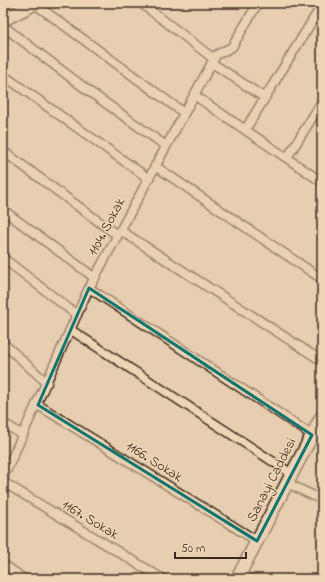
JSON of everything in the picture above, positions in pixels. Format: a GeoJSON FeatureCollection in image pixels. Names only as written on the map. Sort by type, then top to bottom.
{"type":"FeatureCollection","features":[{"type":"Feature","properties":{"kind":"street"},"geometry":{"type":"LineString","coordinates":[[3,20],[36,3],[184,114]]}},
{"type":"Feature","properties":{"kind":"street"},"geometry":{"type":"LineString","coordinates":[[141,3],[213,61],[265,98]]}},
{"type":"Feature","properties":{"kind":"street","name":"1104. Sokak"},"geometry":{"type":"LineString","coordinates":[[3,478],[38,404],[89,288],[148,178],[216,55],[232,47],[258,3]]}},
{"type":"Feature","properties":{"kind":"street"},"geometry":{"type":"LineString","coordinates":[[245,130],[322,5],[320,3]]}},
{"type":"Feature","properties":{"kind":"street"},"geometry":{"type":"LineString","coordinates":[[3,26],[90,92],[166,146]]}},
{"type":"Feature","properties":{"kind":"street"},"geometry":{"type":"LineString","coordinates":[[3,75],[148,178]]}},
{"type":"Feature","properties":{"kind":"street"},"geometry":{"type":"LineString","coordinates":[[194,95],[322,182]]}},
{"type":"Feature","properties":{"kind":"street"},"geometry":{"type":"LineString","coordinates":[[287,158],[322,102]]}},
{"type":"Feature","properties":{"kind":"street"},"geometry":{"type":"LineString","coordinates":[[3,151],[119,233],[322,361]]}},
{"type":"Feature","properties":{"kind":"street"},"geometry":{"type":"LineString","coordinates":[[155,166],[322,279]]}},
{"type":"Feature","properties":{"kind":"street"},"geometry":{"type":"LineString","coordinates":[[3,210],[95,278]]}},
{"type":"Feature","properties":{"kind":"street"},"geometry":{"type":"LineString","coordinates":[[3,258],[77,316]]}},
{"type":"Feature","properties":{"kind":"street"},"geometry":{"type":"LineString","coordinates":[[89,288],[312,435]]}},
{"type":"Feature","properties":{"kind":"street"},"geometry":{"type":"LineString","coordinates":[[71,330],[322,500]]}},
{"type":"Feature","properties":{"kind":"street"},"geometry":{"type":"LineString","coordinates":[[3,344],[47,383]]}},
{"type":"Feature","properties":{"kind":"street","name":"1166. Sokak"},"geometry":{"type":"LineString","coordinates":[[38,404],[257,541]]}},
{"type":"Feature","properties":{"kind":"street","name":"Sanayi Caddesi"},"geometry":{"type":"LineString","coordinates":[[243,577],[257,541],[321,418]]}},
{"type":"Feature","properties":{"kind":"street"},"geometry":{"type":"LineString","coordinates":[[3,423],[23,434]]}},
{"type":"Feature","properties":{"kind":"street","name":"1167. Sokak"},"geometry":{"type":"LineString","coordinates":[[3,482],[163,579]]}},
{"type":"Feature","properties":{"kind":"street"},"geometry":{"type":"LineString","coordinates":[[3,564],[24,579]]}},
{"type":"Feature","properties":{"kind":"highlighted area"},"geometry":{"type":"Polygon","coordinates":[[[89,288],[312,435],[257,541],[38,405],[89,288]]]}}]}
